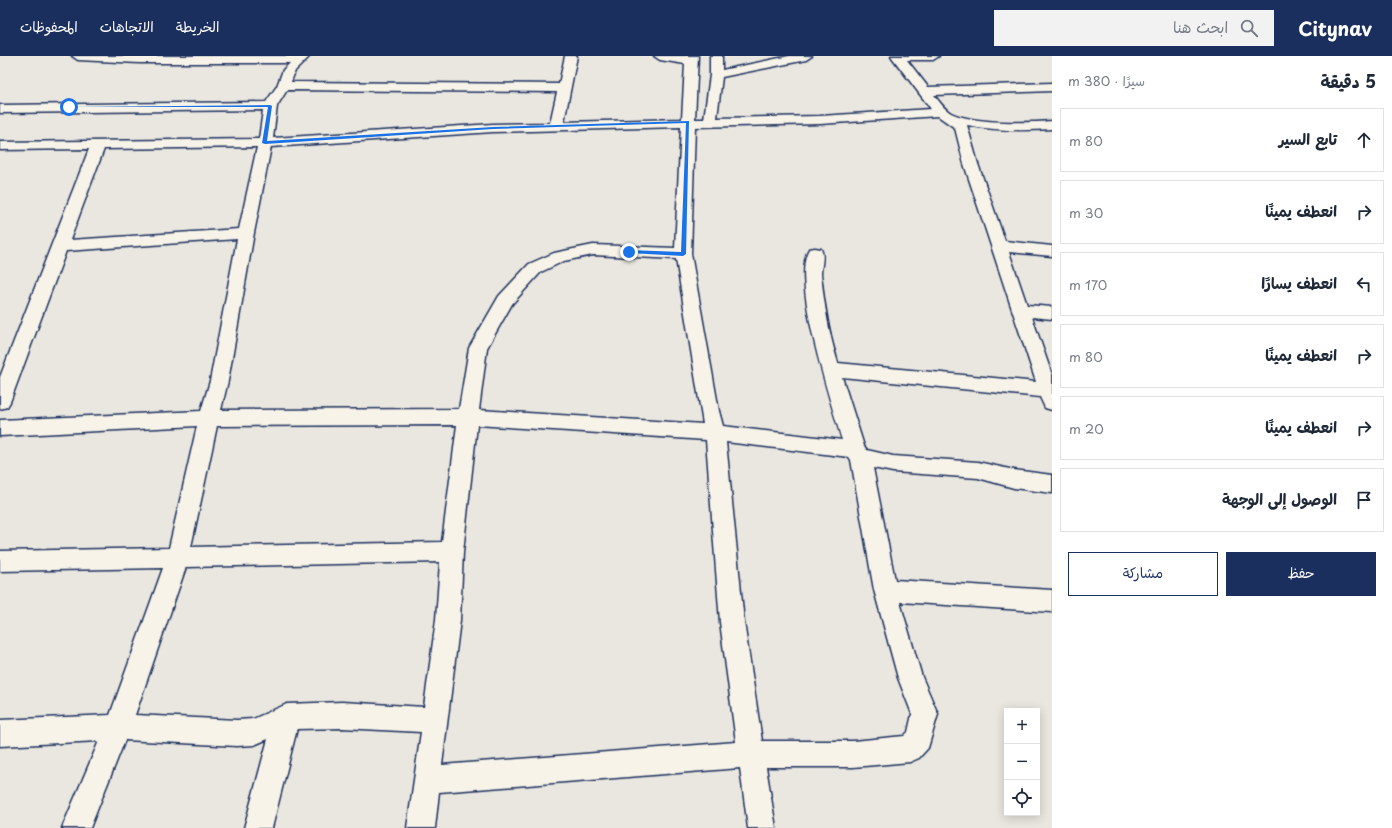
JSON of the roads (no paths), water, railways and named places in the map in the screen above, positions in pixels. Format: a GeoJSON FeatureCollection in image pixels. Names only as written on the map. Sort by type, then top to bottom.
{"type":"FeatureCollection","features":[{"type":"Feature","properties":{"kind":"street"},"geometry":{"type":"LineString","coordinates":[[78,56],[139,58],[302,57]]}},
{"type":"Feature","properties":{"kind":"street"},"geometry":{"type":"LineString","coordinates":[[556,126],[571,56]]}},
{"type":"Feature","properties":{"kind":"street"},"geometry":{"type":"LineString","coordinates":[[660,56],[692,58],[683,254],[709,411],[715,433],[732,622],[762,828]]}},
{"type":"Feature","properties":{"kind":"street"},"geometry":{"type":"LineString","coordinates":[[710,123],[716,75],[716,56]]}},
{"type":"Feature","properties":{"kind":"street"},"geometry":{"type":"LineString","coordinates":[[716,75],[806,56]]}},
{"type":"Feature","properties":{"kind":"street"},"geometry":{"type":"LineString","coordinates":[[898,57],[933,56]]}},
{"type":"Feature","properties":{"kind":"street"},"geometry":{"type":"LineString","coordinates":[[76,828],[118,727],[178,558],[209,418],[219,381],[246,233],[265,143],[270,106],[283,86],[289,70],[302,57]]}},
{"type":"Feature","properties":{"kind":"street"},"geometry":{"type":"LineString","coordinates":[[832,369],[1050,395],[971,164],[961,126],[946,114],[924,91],[898,57]]}},
{"type":"Feature","properties":{"kind":"street"},"geometry":{"type":"LineString","coordinates":[[283,86],[564,88]]}},
{"type":"Feature","properties":{"kind":"street"},"geometry":{"type":"LineString","coordinates":[[924,91],[1052,87]]}},
{"type":"Feature","properties":{"kind":"street"},"geometry":{"type":"LineString","coordinates":[[0,109],[270,106]]}},
{"type":"Feature","properties":{"kind":"street"},"geometry":{"type":"LineString","coordinates":[[0,146],[265,143],[493,128],[688,122],[710,123],[820,120],[946,114],[996,127],[1016,128],[1052,125]]}},
{"type":"Feature","properties":{"kind":"street"},"geometry":{"type":"LineString","coordinates":[[0,402],[98,145]]}},
{"type":"Feature","properties":{"kind":"street"},"geometry":{"type":"LineString","coordinates":[[59,246],[246,233]]}},
{"type":"Feature","properties":{"kind":"street"},"geometry":{"type":"LineString","coordinates":[[1000,246],[1052,251]]}},
{"type":"Feature","properties":{"kind":"street"},"geometry":{"type":"LineString","coordinates":[[421,828],[426,780],[436,720],[448,620],[452,552],[478,348],[505,300],[535,268],[560,257],[593,250],[683,254]]}},
{"type":"Feature","properties":{"kind":"street"},"geometry":{"type":"LineString","coordinates":[[426,780],[751,754],[853,754],[910,749],[919,739],[924,714],[910,678],[885,590],[858,454],[820,333],[813,272],[815,253]]}},
{"type":"Feature","properties":{"kind":"street"},"geometry":{"type":"LineString","coordinates":[[1021,310],[1052,313]]}},
{"type":"Feature","properties":{"kind":"street"},"geometry":{"type":"LineString","coordinates":[[0,428],[209,418],[468,417],[715,433],[858,454],[894,464],[978,470],[1014,479],[1052,484]]}},
{"type":"Feature","properties":{"kind":"street"},"geometry":{"type":"LineString","coordinates":[[0,561],[452,552]]}},
{"type":"Feature","properties":{"kind":"street"},"geometry":{"type":"LineString","coordinates":[[885,590],[1052,601]]}},
{"type":"Feature","properties":{"kind":"street"},"geometry":{"type":"LineString","coordinates":[[0,733],[118,727],[237,733],[254,732],[287,717],[342,715],[436,720]]}},
{"type":"Feature","properties":{"kind":"street"},"geometry":{"type":"LineString","coordinates":[[258,828],[287,717]]}}]}
